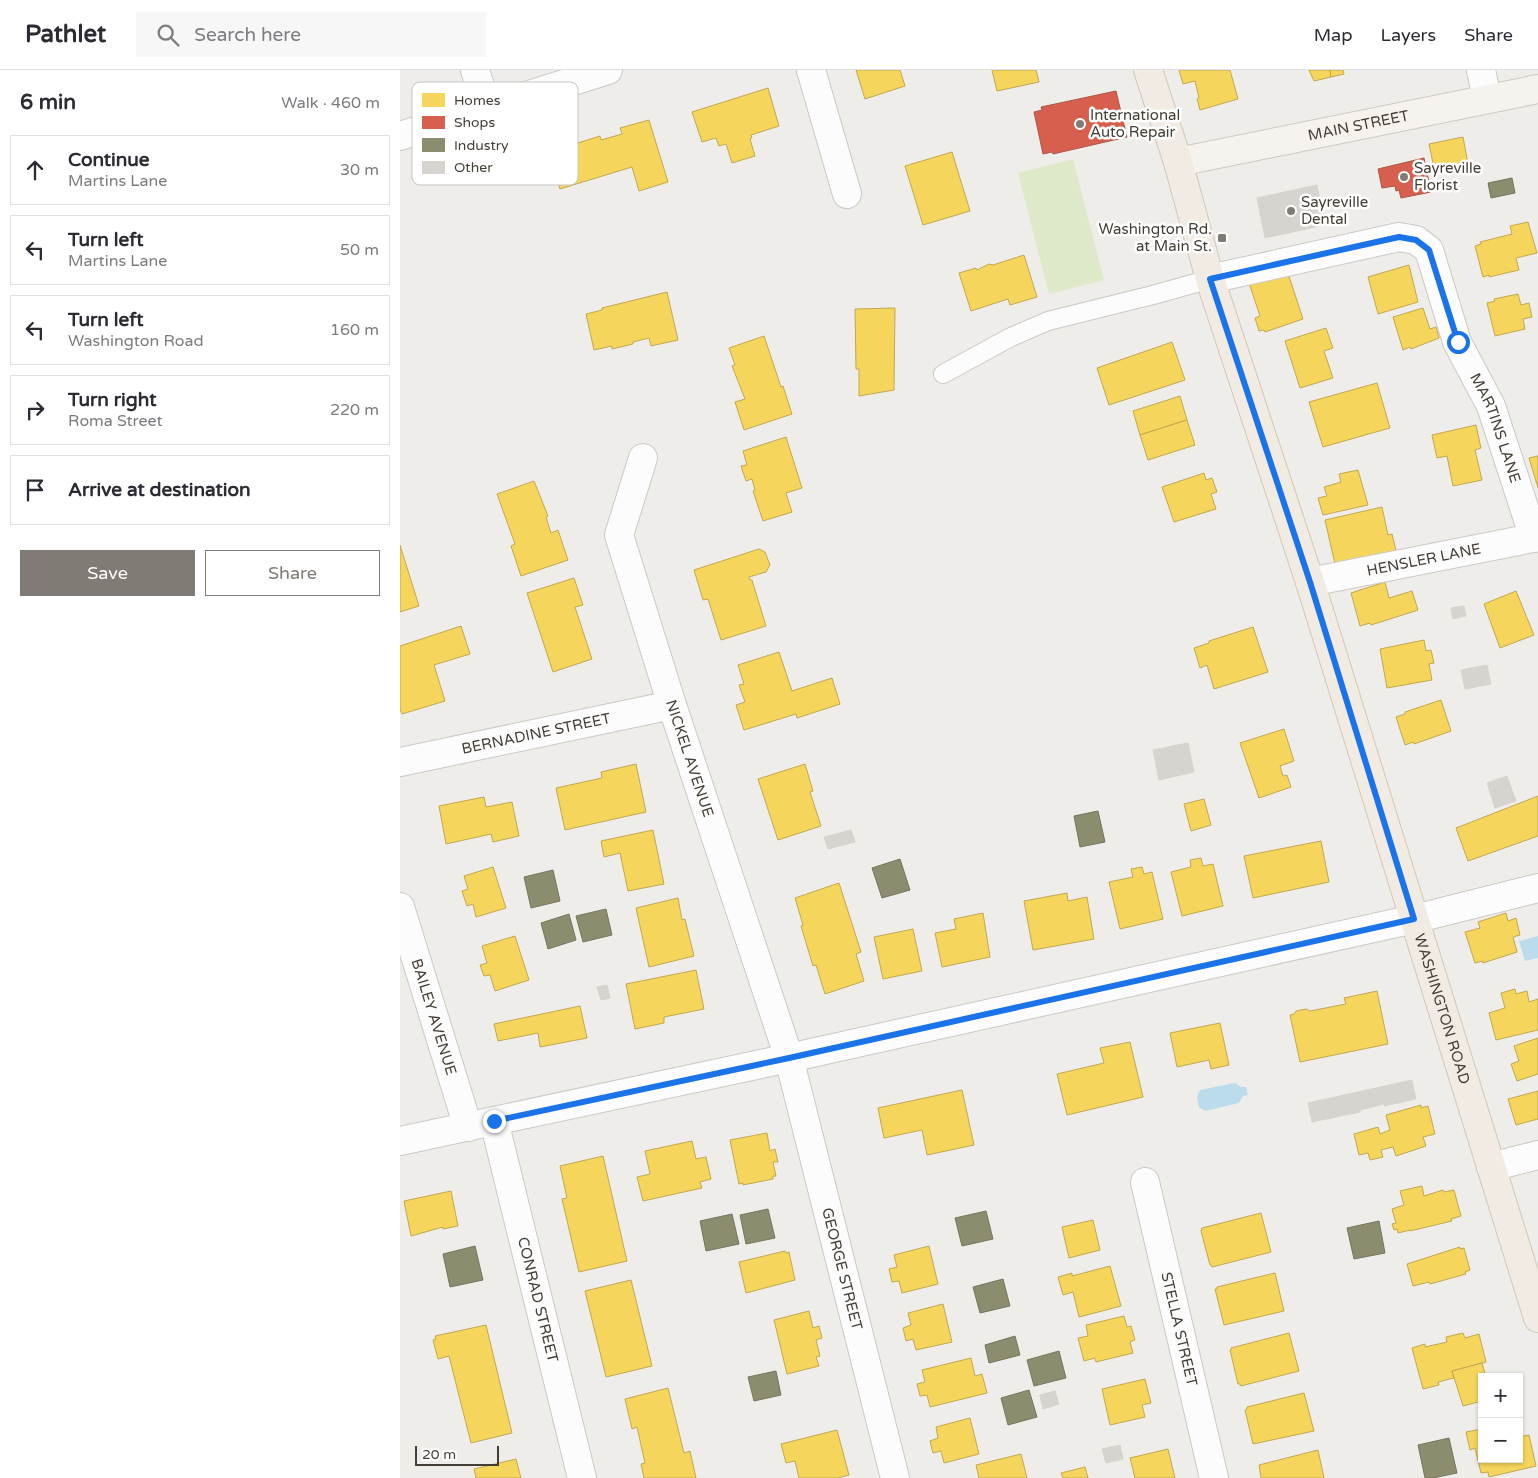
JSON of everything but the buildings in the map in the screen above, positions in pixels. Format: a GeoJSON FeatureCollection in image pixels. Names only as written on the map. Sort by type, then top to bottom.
{"type":"FeatureCollection","features":[{"type":"Feature","properties":{"kind":"main road","name":"WASHINGTON ROAD"},"geometry":{"type":"LineString","coordinates":[[1148,70],[1178,162],[1210,279],[1310,582],[1538,1318]]}},
{"type":"Feature","properties":{"kind":"main road","name":"MAIN STREET"},"geometry":{"type":"LineString","coordinates":[[1178,162],[1538,89]]}},
{"type":"Feature","properties":{"kind":"street"},"geometry":{"type":"LineString","coordinates":[[475,70],[479,82]]}},
{"type":"Feature","properties":{"kind":"street"},"geometry":{"type":"LineString","coordinates":[[570,82],[608,70]]}},
{"type":"Feature","properties":{"kind":"street"},"geometry":{"type":"LineString","coordinates":[[810,70],[848,194]]}},
{"type":"Feature","properties":{"kind":"street"},"geometry":{"type":"LineString","coordinates":[[1481,70],[1487,99]]}},
{"type":"Feature","properties":{"kind":"street"},"geometry":{"type":"LineString","coordinates":[[400,136],[412,132]]}},
{"type":"Feature","properties":{"kind":"street","name":"MARTINS LANE"},"geometry":{"type":"LineString","coordinates":[[1210,279],[1399,237],[1416,240],[1429,250],[1458,342],[1491,406],[1536,537]]}},
{"type":"Feature","properties":{"kind":"street","name":"NICKEL AVENUE"},"geometry":{"type":"LineString","coordinates":[[643,458],[619,535],[672,704],[789,1058]]}},
{"type":"Feature","properties":{"kind":"street","name":"HENSLER LANE"},"geometry":{"type":"LineString","coordinates":[[1310,582],[1536,537]]}},
{"type":"Feature","properties":{"kind":"street","name":"BERNADINE STREET"},"geometry":{"type":"LineString","coordinates":[[400,762],[672,704]]}},
{"type":"Feature","properties":{"kind":"street"},"geometry":{"type":"LineString","coordinates":[[400,1141],[789,1058],[1414,919],[1538,888]]}},
{"type":"Feature","properties":{"kind":"street","name":"BAILEY AVENUE"},"geometry":{"type":"LineString","coordinates":[[400,907],[481,1124]]}},
{"type":"Feature","properties":{"kind":"street","name":"GEORGE STREET"},"geometry":{"type":"LineString","coordinates":[[789,1058],[895,1478]]}},
{"type":"Feature","properties":{"kind":"street","name":"CONRAD STREET"},"geometry":{"type":"LineString","coordinates":[[481,1124],[582,1478]]}},
{"type":"Feature","properties":{"kind":"street"},"geometry":{"type":"LineString","coordinates":[[1491,1167],[1538,1155]]}},
{"type":"Feature","properties":{"kind":"street","name":"STELLA STREET"},"geometry":{"type":"LineString","coordinates":[[1145,1182],[1214,1478]]}},
{"type":"Feature","properties":{"kind":"lane"},"geometry":{"type":"LineString","coordinates":[[943,374],[1011,336],[1048,321],[1153,296],[1210,279]]}},
{"type":"Feature","properties":{"kind":"green space"},"geometry":{"type":"Polygon","coordinates":[[[1073,159],[1104,280],[1049,294],[1018,173],[1073,159]]]}},
{"type":"Feature","properties":{"kind":"water"},"geometry":{"type":"Polygon","coordinates":[[[1538,936],[1538,958],[1525,961],[1519,941],[1538,936]]]}},
{"type":"Feature","properties":{"kind":"water"},"geometry":{"type":"Polygon","coordinates":[[[1235,1083],[1241,1087],[1246,1087],[1248,1095],[1243,1096],[1239,1103],[1205,1111],[1199,1107],[1197,1097],[1200,1090],[1235,1083]]]}},
{"type":"Feature","properties":{"kind":"place","name":"International Auto Repair"},"geometry":{"type":"Point","coordinates":[1080,124]}},
{"type":"Feature","properties":{"kind":"place","name":"Sayreville Florist"},"geometry":{"type":"Point","coordinates":[1404,177]}},
{"type":"Feature","properties":{"kind":"place","name":"Sayreville Dental"},"geometry":{"type":"Point","coordinates":[1291,211]}},
{"type":"Feature","properties":{"kind":"place","name":"Washington Rd. at Main St."},"geometry":{"type":"Point","coordinates":[1222,238]}},
{"type":"Feature","properties":{"kind":"route"},"geometry":{"type":"LineString","coordinates":[[494,1121],[789,1058],[1414,919],[1310,582],[1210,279],[1399,237],[1416,240],[1429,250],[1458,342]]}}]}
